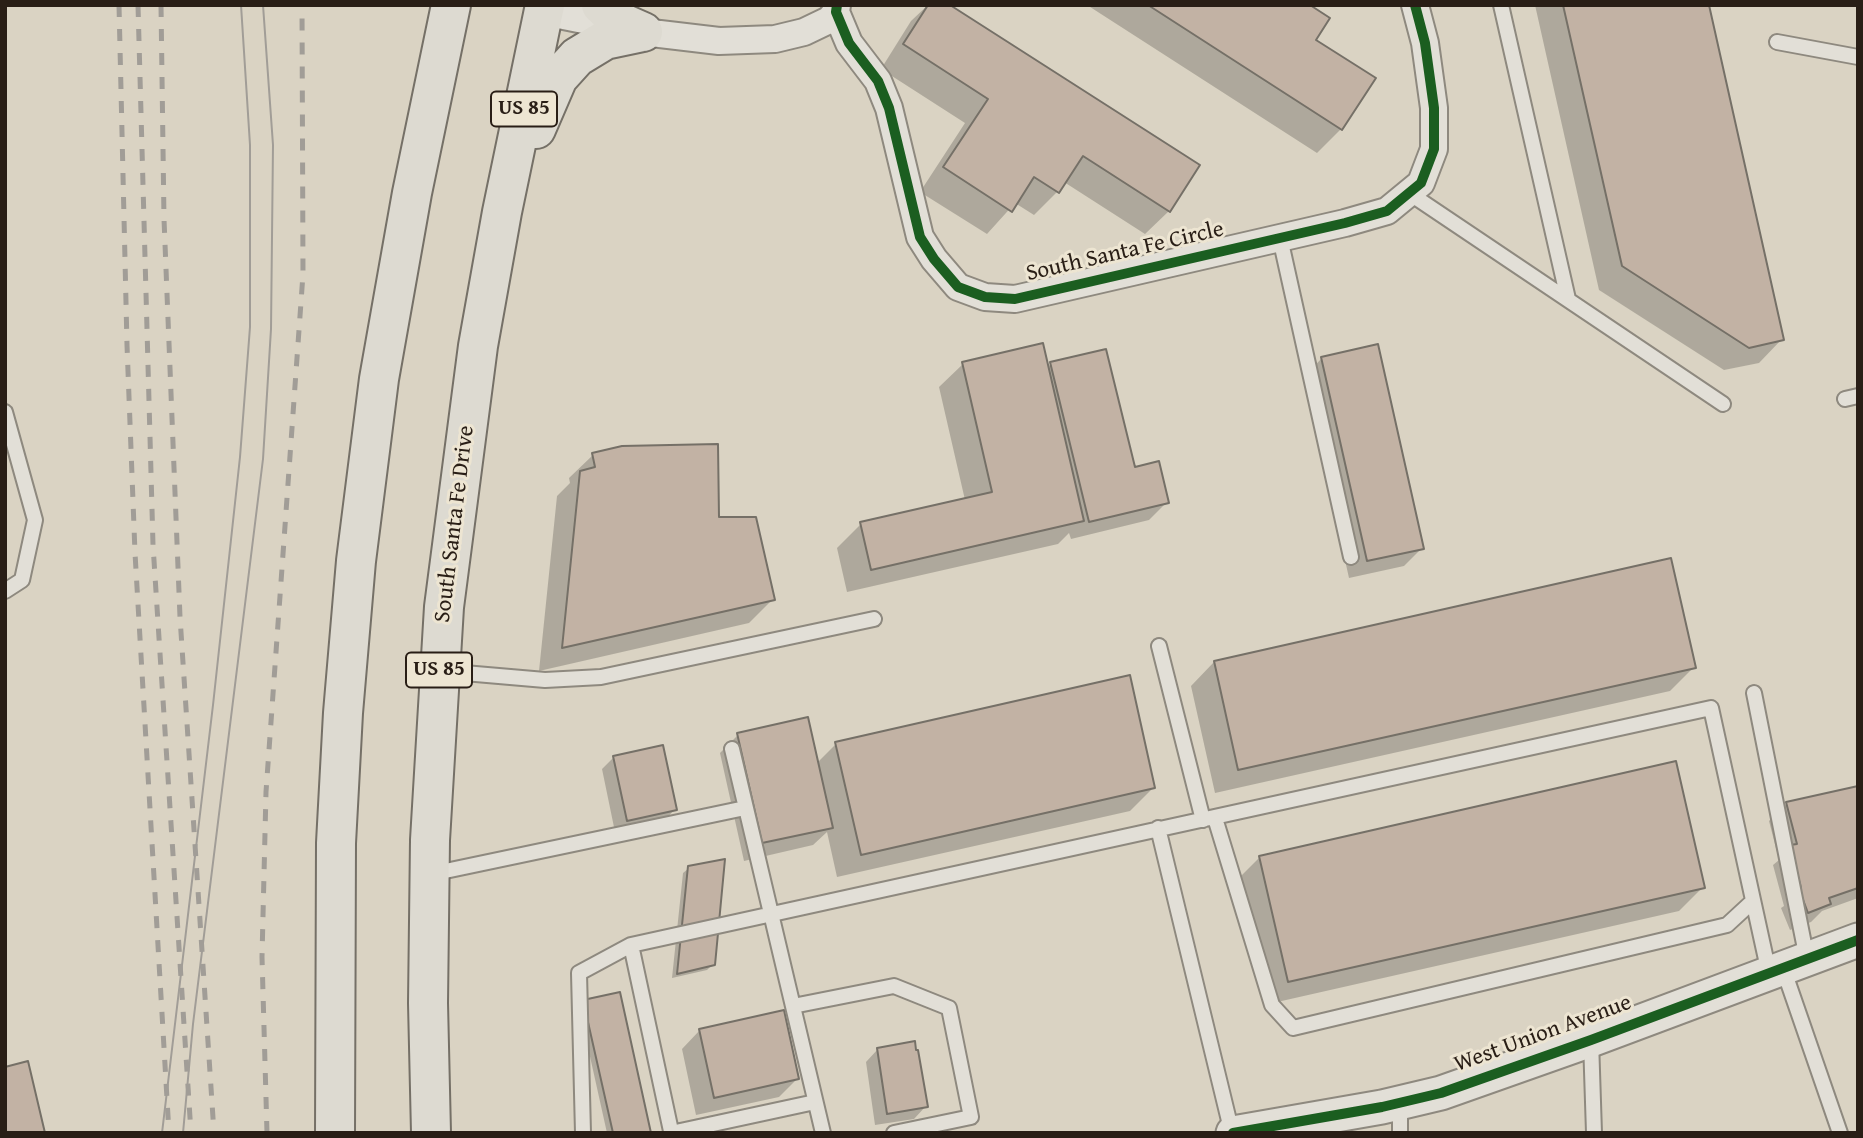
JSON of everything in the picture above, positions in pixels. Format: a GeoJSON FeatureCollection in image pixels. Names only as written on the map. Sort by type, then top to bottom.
{"type":"FeatureCollection","features":[{"type":"Feature","properties":{"kind":"highway"},"geometry":{"type":"LineString","coordinates":[[335,1133],[337,843],[343,713],[356,561],[379,379],[412,193],[451,5]]}},
{"type":"Feature","properties":{"kind":"highway"},"geometry":{"type":"LineString","coordinates":[[601,5],[618,20],[643,32]]}},
{"type":"Feature","properties":{"kind":"highway","name":"South Santa Fe Drive"},"geometry":{"type":"LineString","coordinates":[[431,1133],[428,1003],[430,874],[444,607],[478,346],[502,212],[544,9]]}},
{"type":"Feature","properties":{"kind":"highway"},"geometry":{"type":"LineString","coordinates":[[502,212],[551,94],[567,67],[591,46],[620,35],[643,32]]}},
{"type":"Feature","properties":{"kind":"street","name":"South Santa Fe Circle"},"geometry":{"type":"LineString","coordinates":[[836,9],[849,43],[878,81],[889,108],[920,237],[934,259],[958,287],[985,297],[1015,299],[1387,211],[1421,183],[1434,149],[1434,108],[1425,43],[1415,5]]}},
{"type":"Feature","properties":{"kind":"street","name":"South Santa Fe Circle"},"geometry":{"type":"LineString","coordinates":[[544,9],[643,32],[719,41],[775,39],[804,32],[829,20],[836,9]]}},
{"type":"Feature","properties":{"kind":"street","name":"West Union Avenue"},"geometry":{"type":"LineString","coordinates":[[1232,1133],[1400,1118],[1453,1089],[1858,940]]}},
{"type":"Feature","properties":{"kind":"lane"},"geometry":{"type":"LineString","coordinates":[[1501,5],[1568,299]]}},
{"type":"Feature","properties":{"kind":"lane"},"geometry":{"type":"LineString","coordinates":[[1777,42],[1858,57]]}},
{"type":"Feature","properties":{"kind":"lane"},"geometry":{"type":"LineString","coordinates":[[1409,192],[1723,404]]}},
{"type":"Feature","properties":{"kind":"lane"},"geometry":{"type":"LineString","coordinates":[[1280,238],[1351,557]]}},
{"type":"Feature","properties":{"kind":"lane"},"geometry":{"type":"LineString","coordinates":[[5,591],[22,580],[35,520],[6,418]]}},
{"type":"Feature","properties":{"kind":"lane"},"geometry":{"type":"LineString","coordinates":[[439,671],[545,680],[601,677],[874,618]]}},
{"type":"Feature","properties":{"kind":"lane"},"geometry":{"type":"LineString","coordinates":[[1159,646],[1209,819],[1272,1004],[1293,1028],[1727,925],[1753,901]]}},
{"type":"Feature","properties":{"kind":"lane"},"geometry":{"type":"LineString","coordinates":[[1754,694],[1786,967]]}},
{"type":"Feature","properties":{"kind":"lane"},"geometry":{"type":"LineString","coordinates":[[583,1133],[579,973],[631,946],[1711,708],[1753,901],[1786,967],[1840,1133]]}},
{"type":"Feature","properties":{"kind":"lane"},"geometry":{"type":"LineString","coordinates":[[732,749],[822,1133]]}},
{"type":"Feature","properties":{"kind":"lane"},"geometry":{"type":"LineString","coordinates":[[430,874],[745,808]]}},
{"type":"Feature","properties":{"kind":"lane"},"geometry":{"type":"LineString","coordinates":[[1158,828],[1232,1133]]}},
{"type":"Feature","properties":{"kind":"lane"},"geometry":{"type":"LineString","coordinates":[[631,946],[671,1132],[815,1102]]}},
{"type":"Feature","properties":{"kind":"lane"},"geometry":{"type":"LineString","coordinates":[[793,1006],[894,986],[949,1008],[971,1117],[894,1133]]}},
{"type":"Feature","properties":{"kind":"lane"},"geometry":{"type":"LineString","coordinates":[[1591,1040],[1594,1133]]}},
{"type":"Feature","properties":{"kind":"building"},"geometry":{"type":"Polygon","coordinates":[[[928,5],[950,5],[1200,165],[1170,212],[1083,156],[1059,193],[1034,177],[1012,212],[943,167],[988,99],[903,44],[928,5]]]}},
{"type":"Feature","properties":{"kind":"building"},"geometry":{"type":"Polygon","coordinates":[[[1148,5],[1310,5],[1330,18],[1316,40],[1376,78],[1342,130],[1148,5]]]}},
{"type":"Feature","properties":{"kind":"building"},"geometry":{"type":"Polygon","coordinates":[[[1563,5],[1709,5],[1784,340],[1749,348],[1622,266],[1563,5]]]}},
{"type":"Feature","properties":{"kind":"building"},"geometry":{"type":"Polygon","coordinates":[[[1043,343],[1084,521],[871,570],[860,522],[992,492],[962,362],[1043,343]]]}},
{"type":"Feature","properties":{"kind":"building"},"geometry":{"type":"Polygon","coordinates":[[[1378,344],[1424,549],[1367,561],[1321,357],[1378,344]]]}},
{"type":"Feature","properties":{"kind":"building"},"geometry":{"type":"Polygon","coordinates":[[[1106,349],[1135,467],[1159,461],[1169,503],[1089,522],[1050,362],[1106,349]]]}},
{"type":"Feature","properties":{"kind":"building"},"geometry":{"type":"Polygon","coordinates":[[[718,444],[719,517],[756,517],[775,600],[562,648],[580,471],[595,467],[592,453],[622,446],[718,444]]]}},
{"type":"Feature","properties":{"kind":"building"},"geometry":{"type":"Polygon","coordinates":[[[1671,558],[1696,668],[1238,770],[1214,661],[1671,558]]]}},
{"type":"Feature","properties":{"kind":"building"},"geometry":{"type":"Polygon","coordinates":[[[1130,675],[1155,788],[861,855],[835,742],[1130,675]]]}},
{"type":"Feature","properties":{"kind":"building"},"geometry":{"type":"Polygon","coordinates":[[[808,717],[833,828],[762,843],[737,733],[808,717]]]}},
{"type":"Feature","properties":{"kind":"building"},"geometry":{"type":"Polygon","coordinates":[[[663,745],[677,810],[627,821],[613,756],[663,745]]]}},
{"type":"Feature","properties":{"kind":"building"},"geometry":{"type":"Polygon","coordinates":[[[1676,761],[1705,888],[1288,982],[1259,856],[1676,761]]]}},
{"type":"Feature","properties":{"kind":"building"},"geometry":{"type":"Polygon","coordinates":[[[1858,786],[1858,888],[1829,898],[1831,904],[1808,913],[1799,889],[1801,888],[1790,845],[1797,844],[1786,802],[1858,786]]]}},
{"type":"Feature","properties":{"kind":"building"},"geometry":{"type":"Polygon","coordinates":[[[725,859],[715,965],[677,974],[688,866],[725,859]]]}},
{"type":"Feature","properties":{"kind":"building"},"geometry":{"type":"Polygon","coordinates":[[[620,992],[651,1133],[613,1133],[583,1000],[620,992]]]}},
{"type":"Feature","properties":{"kind":"building"},"geometry":{"type":"Polygon","coordinates":[[[784,1010],[799,1079],[714,1098],[699,1029],[784,1010]]]}},
{"type":"Feature","properties":{"kind":"building"},"geometry":{"type":"Polygon","coordinates":[[[915,1041],[928,1107],[887,1114],[877,1048],[915,1041]]]}},
{"type":"Feature","properties":{"kind":"building"},"geometry":{"type":"Polygon","coordinates":[[[28,1061],[45,1133],[5,1133],[5,1067],[28,1061]]]}},
{"type":"Feature","properties":{"kind":"tram line"},"geometry":{"type":"LineString","coordinates":[[162,1133],[213,705],[240,457],[250,327],[250,145],[241,5]]}},
{"type":"Feature","properties":{"kind":"tram line"},"geometry":{"type":"LineString","coordinates":[[183,1133],[193,1024],[263,459],[271,329],[273,145],[263,5]]}},
{"type":"Feature","properties":{"kind":"railway"},"geometry":{"type":"LineString","coordinates":[[119,5],[135,553],[169,1133]]}},
{"type":"Feature","properties":{"kind":"railway"},"geometry":{"type":"LineString","coordinates":[[138,5],[153,545],[191,1133]]}},
{"type":"Feature","properties":{"kind":"railway"},"geometry":{"type":"LineString","coordinates":[[161,5],[164,219],[180,617],[214,1133]]}},
{"type":"Feature","properties":{"kind":"railway"},"geometry":{"type":"LineString","coordinates":[[267,1133],[262,957],[266,792],[303,274],[302,5]]}},
{"type":"Feature","properties":{"kind":"cycle path"},"geometry":{"type":"LineString","coordinates":[[837,5],[836,12],[849,43],[878,81],[889,108],[920,237],[934,259],[958,287],[985,297],[1015,299],[1387,211],[1421,183],[1434,149],[1434,108],[1425,43],[1415,5]]}},
{"type":"Feature","properties":{"kind":"cycle path"},"geometry":{"type":"LineString","coordinates":[[1233,1133],[1382,1107],[1441,1093],[1858,940]]}}]}
